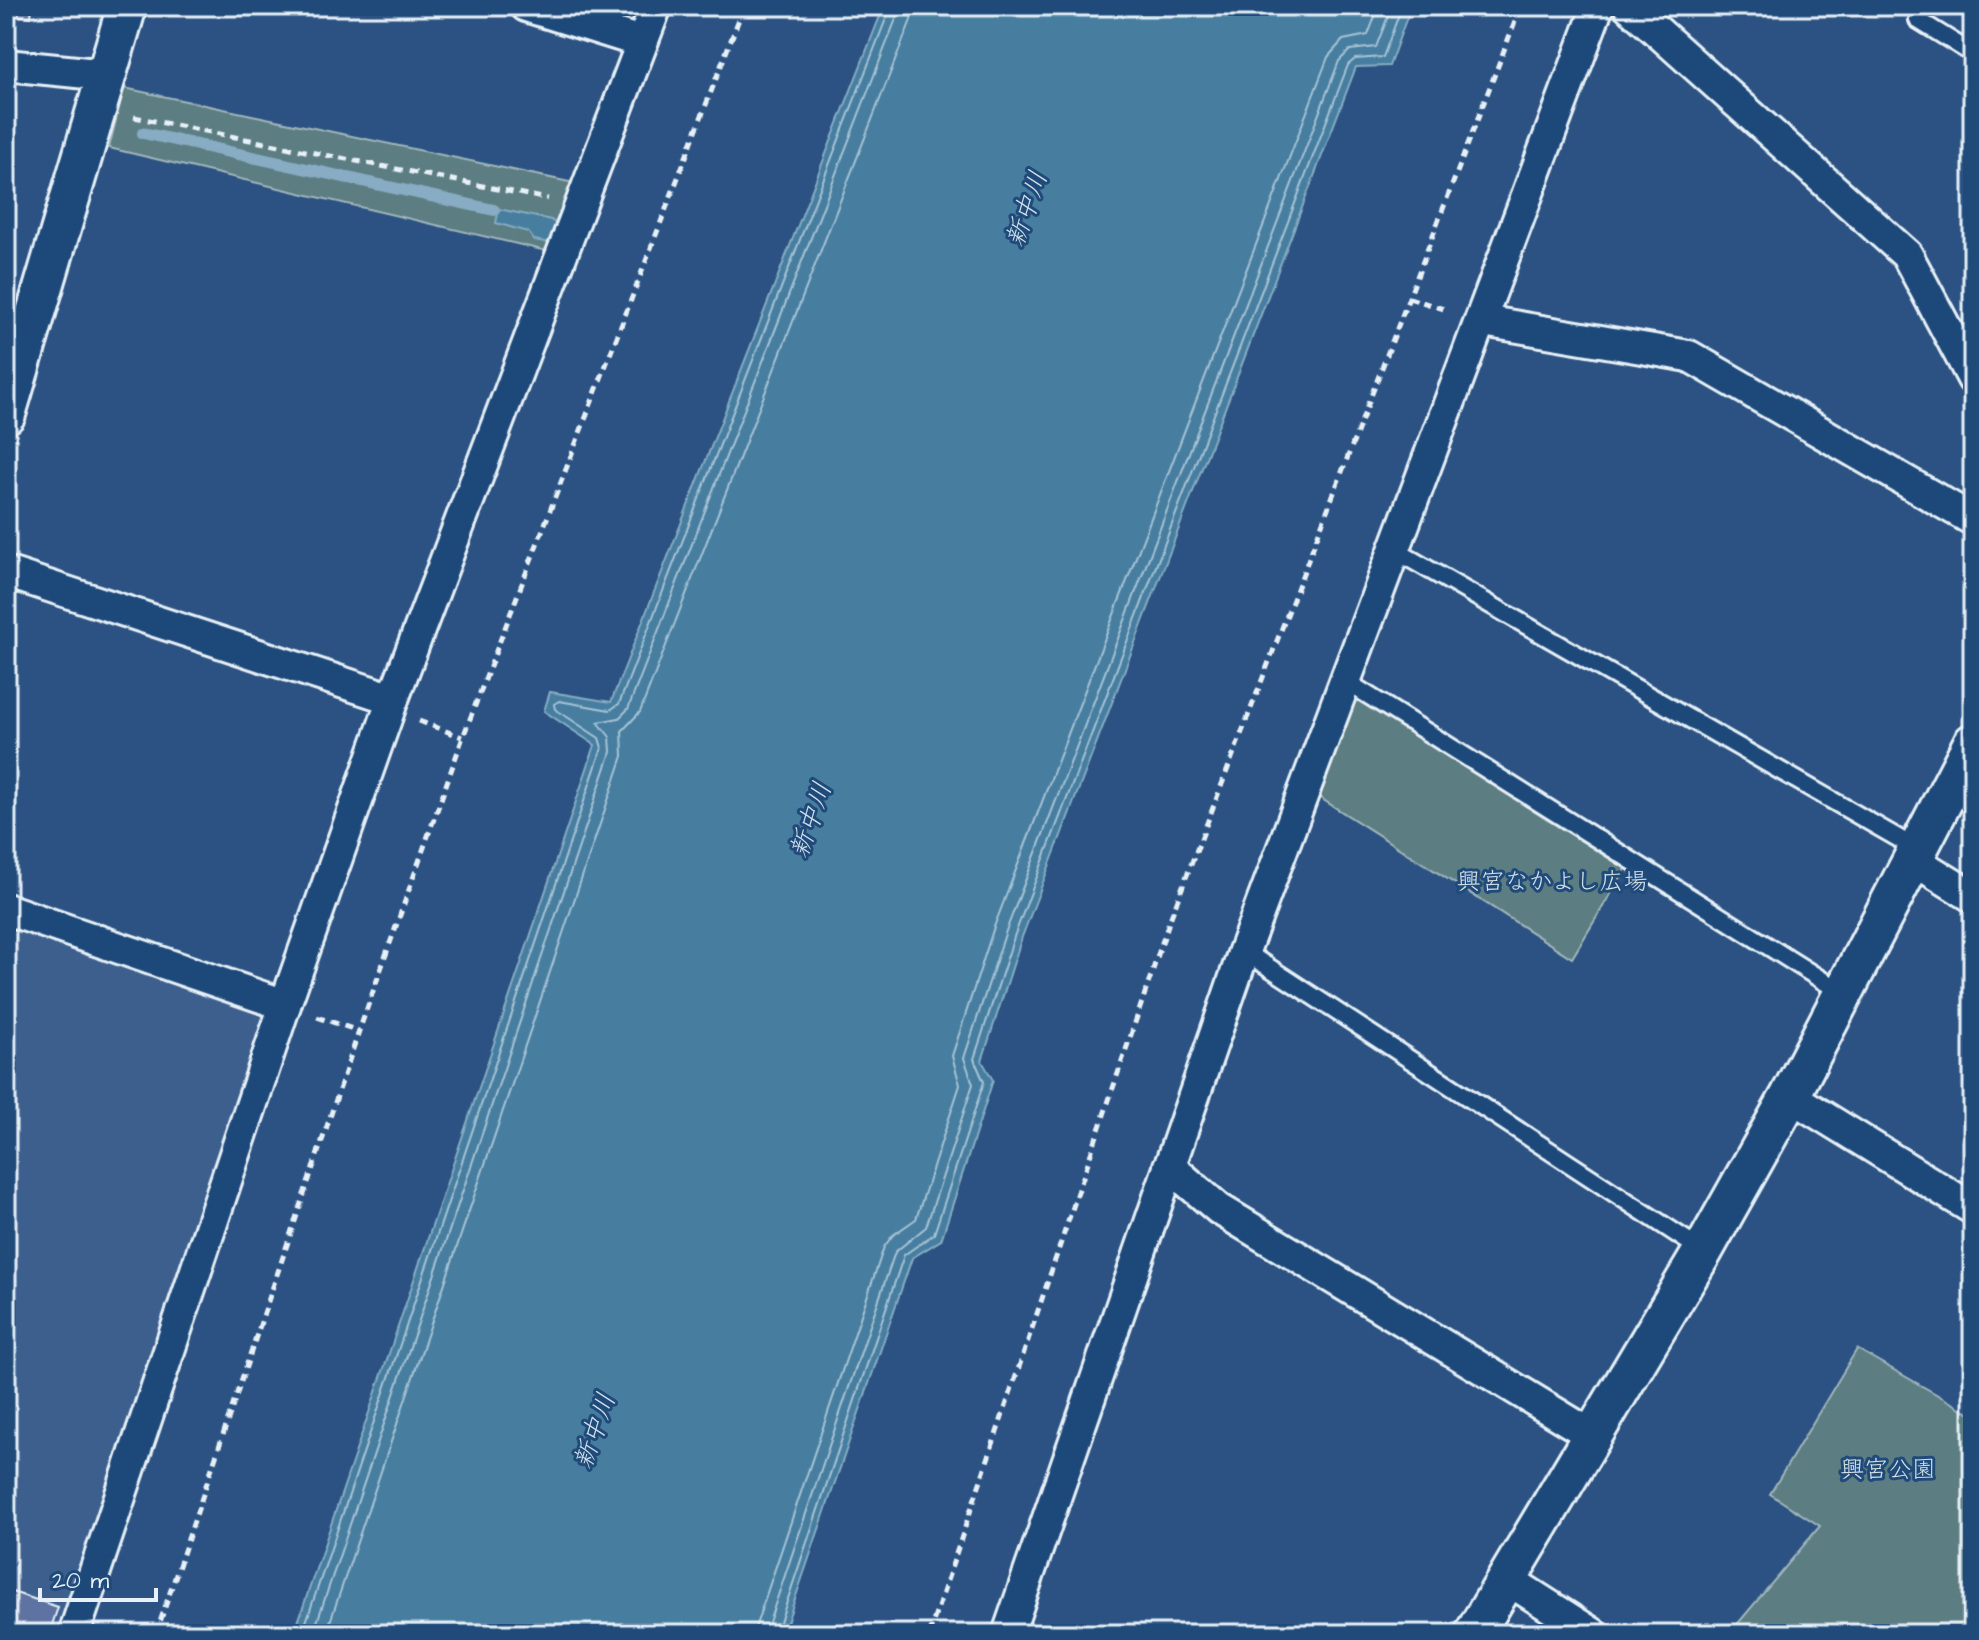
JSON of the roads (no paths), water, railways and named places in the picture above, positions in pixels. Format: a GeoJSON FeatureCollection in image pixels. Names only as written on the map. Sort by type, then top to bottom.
{"type":"FeatureCollection","features":[{"type":"Feature","properties":{"kind":"street"},"geometry":{"type":"LineString","coordinates":[[6,414],[127,6]]}},
{"type":"Feature","properties":{"kind":"street"},"geometry":{"type":"LineString","coordinates":[[526,6],[641,42]]}},
{"type":"Feature","properties":{"kind":"street"},"geometry":{"type":"LineString","coordinates":[[74,1634],[285,1005],[400,708],[577,205],[656,6]]}},
{"type":"Feature","properties":{"kind":"street"},"geometry":{"type":"LineString","coordinates":[[1008,1634],[1244,951],[1347,682],[1393,549],[1483,321],[1598,6]]}},
{"type":"Feature","properties":{"kind":"street"},"geometry":{"type":"LineString","coordinates":[[1629,6],[1907,255],[1973,379]]}},
{"type":"Feature","properties":{"kind":"street"},"geometry":{"type":"LineString","coordinates":[[6,65],[102,92]]}},
{"type":"Feature","properties":{"kind":"street"},"geometry":{"type":"LineString","coordinates":[[1483,321],[1689,356],[1973,520]]}},
{"type":"Feature","properties":{"kind":"street"},"geometry":{"type":"LineString","coordinates":[[6,572],[400,708]]}},
{"type":"Feature","properties":{"kind":"street"},"geometry":{"type":"LineString","coordinates":[[1474,1634],[1703,1251],[1790,1096],[1841,992],[1973,743]]}},
{"type":"Feature","properties":{"kind":"street"},"geometry":{"type":"LineString","coordinates":[[1914,854],[1973,897]]}},
{"type":"Feature","properties":{"kind":"street"},"geometry":{"type":"LineString","coordinates":[[6,909],[285,1005]]}},
{"type":"Feature","properties":{"kind":"street"},"geometry":{"type":"LineString","coordinates":[[1790,1096],[1973,1209]]}},
{"type":"Feature","properties":{"kind":"street"},"geometry":{"type":"LineString","coordinates":[[1169,1166],[1219,1209],[1593,1436]]}},
{"type":"Feature","properties":{"kind":"street"},"geometry":{"type":"LineString","coordinates":[[1507,1579],[1593,1634]]}},
{"type":"Feature","properties":{"kind":"lane"},"geometry":{"type":"LineString","coordinates":[[1918,20],[1973,54]]}},
{"type":"Feature","properties":{"kind":"lane"},"geometry":{"type":"LineString","coordinates":[[1393,549],[1914,854]]}},
{"type":"Feature","properties":{"kind":"lane"},"geometry":{"type":"LineString","coordinates":[[1347,682],[1841,992]]}},
{"type":"Feature","properties":{"kind":"lane"},"geometry":{"type":"LineString","coordinates":[[1244,951],[1703,1251]]}},
{"type":"Feature","properties":{"kind":"water","name":"新中川"},"geometry":{"type":"Polygon","coordinates":[[[884,6],[1411,6],[1389,66],[1356,67],[1022,937],[982,1061],[993,1080],[941,1240],[912,1258],[783,1634],[294,1634],[595,745],[544,711],[550,692],[611,702],[884,6]]]}},
{"type":"Feature","properties":{"kind":"water"},"geometry":{"type":"Polygon","coordinates":[[[499,209],[551,220],[560,227],[550,243],[534,240],[528,232],[496,223],[499,209]]]}},
{"type":"Feature","properties":{"kind":"waterway"},"geometry":{"type":"LineString","coordinates":[[143,133],[494,210]]}},
{"type":"Feature","properties":{"kind":"park label","name":"興宮なかよし広場"},"geometry":{"type":"Point","coordinates":[1552,882]}},
{"type":"Feature","properties":{"kind":"park label","name":"興宮公園"},"geometry":{"type":"Point","coordinates":[1888,1470]}}]}
